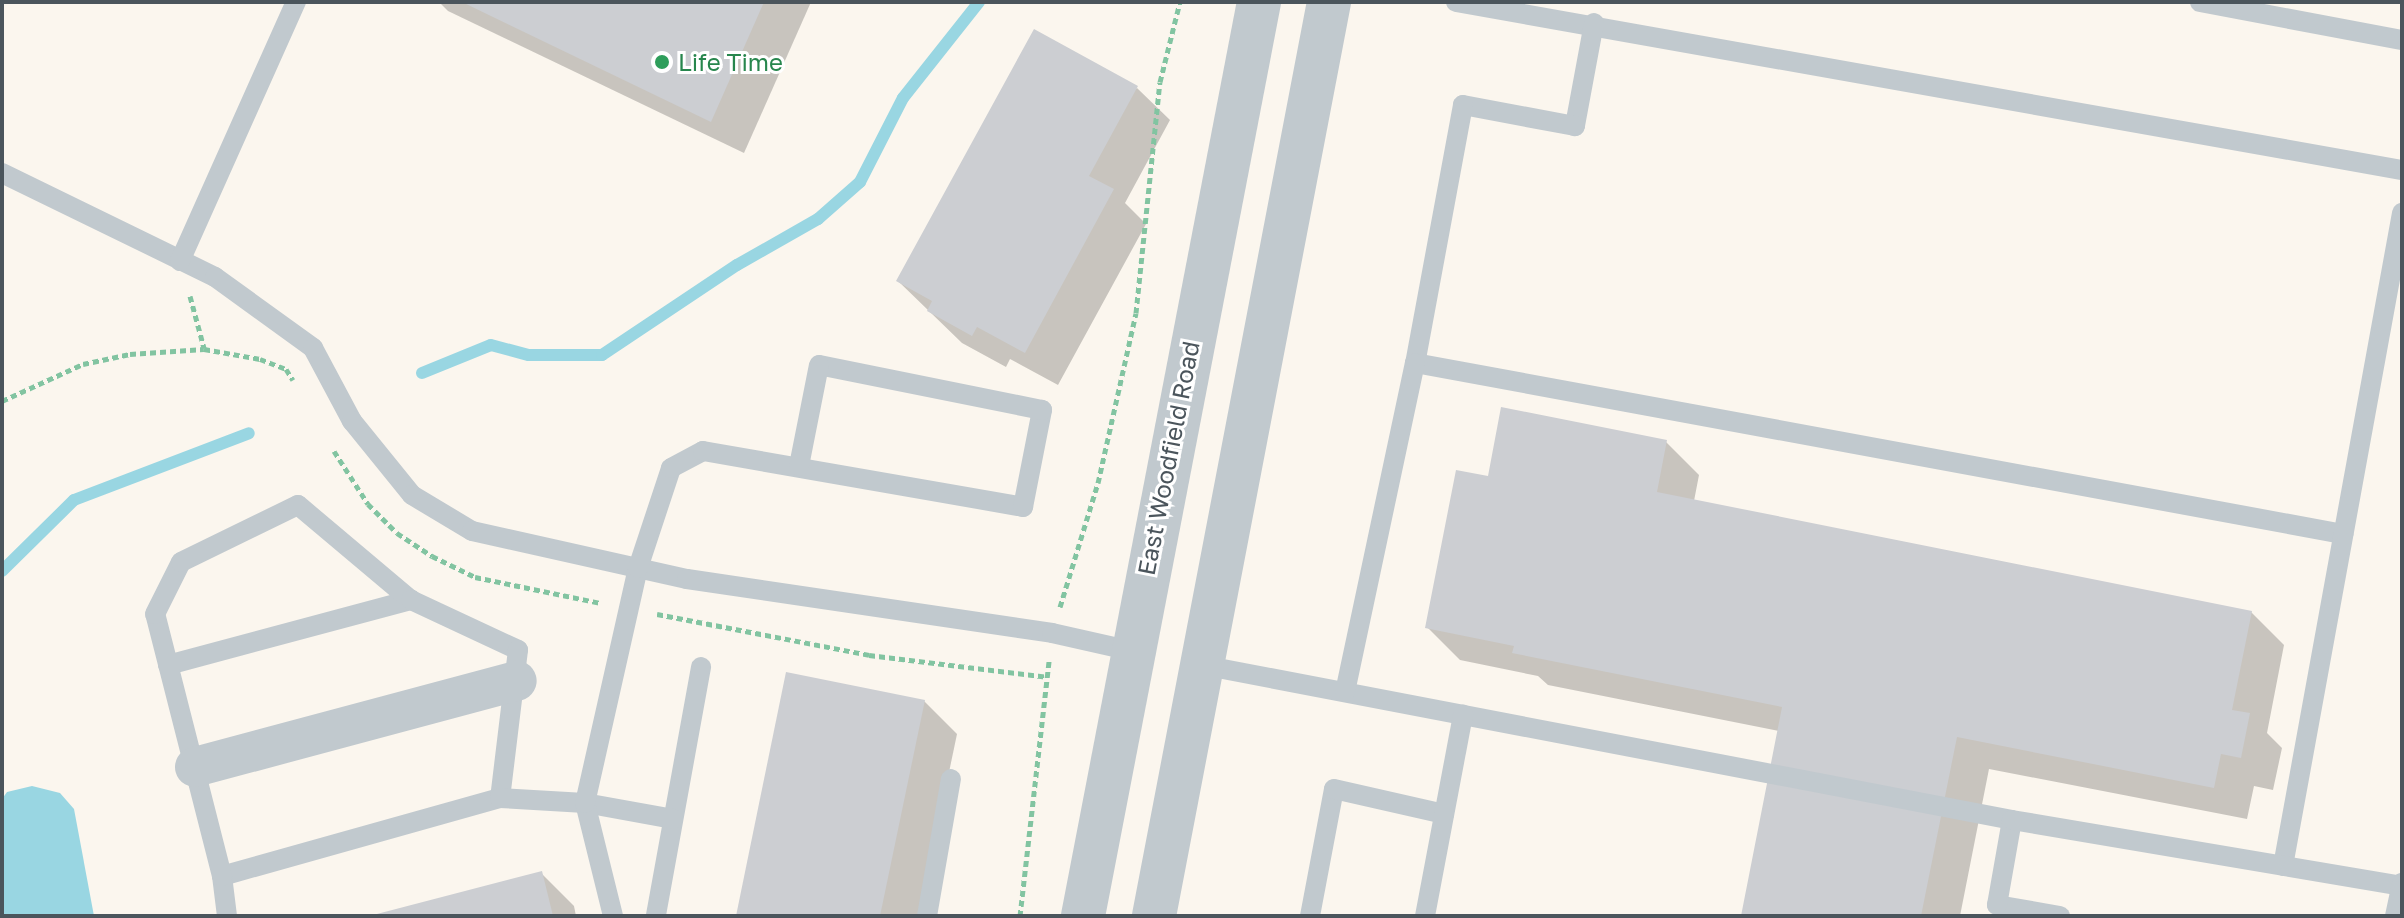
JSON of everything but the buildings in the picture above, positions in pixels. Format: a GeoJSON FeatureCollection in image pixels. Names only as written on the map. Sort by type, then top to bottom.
{"type":"FeatureCollection","features":[{"type":"Feature","properties":{"kind":"street","name":"East Woodfield Road"},"geometry":{"type":"LineString","coordinates":[[1083,916],[1259,2]]}},
{"type":"Feature","properties":{"kind":"street"},"geometry":{"type":"LineString","coordinates":[[1154,916],[1329,2]]}},
{"type":"Feature","properties":{"kind":"street"},"geometry":{"type":"LineString","coordinates":[[195,767],[517,681]]}},
{"type":"Feature","properties":{"kind":"lane"},"geometry":{"type":"LineString","coordinates":[[180,261],[296,2]]}},
{"type":"Feature","properties":{"kind":"lane"},"geometry":{"type":"LineString","coordinates":[[1456,2],[1594,23],[2402,170]]}},
{"type":"Feature","properties":{"kind":"lane"},"geometry":{"type":"LineString","coordinates":[[2200,2],[2402,40]]}},
{"type":"Feature","properties":{"kind":"lane"},"geometry":{"type":"LineString","coordinates":[[1345,692],[1415,363],[1463,105],[1575,126],[1594,23]]}},
{"type":"Feature","properties":{"kind":"lane"},"geometry":{"type":"LineString","coordinates":[[2,173],[215,277],[313,348],[352,421],[412,495],[472,531],[638,568],[1052,633],[1132,651]]}},
{"type":"Feature","properties":{"kind":"lane"},"geometry":{"type":"LineString","coordinates":[[2283,866],[2402,213]]}},
{"type":"Feature","properties":{"kind":"lane"},"geometry":{"type":"LineString","coordinates":[[1415,363],[2343,534]]}},
{"type":"Feature","properties":{"kind":"lane"},"geometry":{"type":"LineString","coordinates":[[613,916],[585,803],[638,568],[671,468],[703,451],[1023,507],[1042,410],[819,365],[799,466]]}},
{"type":"Feature","properties":{"kind":"lane"},"geometry":{"type":"LineString","coordinates":[[227,916],[222,876],[155,614],[181,562],[298,505],[411,600],[518,650],[517,681],[500,798]]}},
{"type":"Feature","properties":{"kind":"lane"},"geometry":{"type":"LineString","coordinates":[[168,665],[411,600]]}},
{"type":"Feature","properties":{"kind":"lane"},"geometry":{"type":"LineString","coordinates":[[1202,665],[2012,820],[2402,884],[2395,916]]}},
{"type":"Feature","properties":{"kind":"lane"},"geometry":{"type":"LineString","coordinates":[[656,915],[701,667]]}},
{"type":"Feature","properties":{"kind":"lane"},"geometry":{"type":"LineString","coordinates":[[1425,916],[1463,715]]}},
{"type":"Feature","properties":{"kind":"lane"},"geometry":{"type":"LineString","coordinates":[[927,916],[951,779]]}},
{"type":"Feature","properties":{"kind":"lane"},"geometry":{"type":"LineString","coordinates":[[1310,916],[1334,789],[1444,814]]}},
{"type":"Feature","properties":{"kind":"lane"},"geometry":{"type":"LineString","coordinates":[[222,876],[500,798],[585,803],[673,819]]}},
{"type":"Feature","properties":{"kind":"lane"},"geometry":{"type":"LineString","coordinates":[[2012,820],[1997,905],[2060,916]]}},
{"type":"Feature","properties":{"kind":"path"},"geometry":{"type":"LineString","coordinates":[[1020,916],[1052,633],[1098,483],[1136,313],[1160,82],[1180,2]]}},
{"type":"Feature","properties":{"kind":"path"},"geometry":{"type":"LineString","coordinates":[[180,261],[204,349]]}},
{"type":"Feature","properties":{"kind":"shaded area"},"geometry":{"type":"Polygon","coordinates":[[[2,2],[2402,2],[2402,916],[2,916],[2,2]]]}},
{"type":"Feature","properties":{"kind":"water"},"geometry":{"type":"Polygon","coordinates":[[[32,786],[60,793],[74,809],[94,916],[2,916],[2,799],[7,792],[32,786]]]}},
{"type":"Feature","properties":{"kind":"waterway"},"geometry":{"type":"LineString","coordinates":[[422,373],[491,345],[529,355],[602,355],[737,265],[818,219],[860,182],[903,98],[979,2]]}},
{"type":"Feature","properties":{"kind":"waterway"},"geometry":{"type":"LineString","coordinates":[[2,571],[74,500],[249,433]]}},
{"type":"Feature","properties":{"kind":"place","name":"Life Time"},"geometry":{"type":"Point","coordinates":[662,62]}}]}
